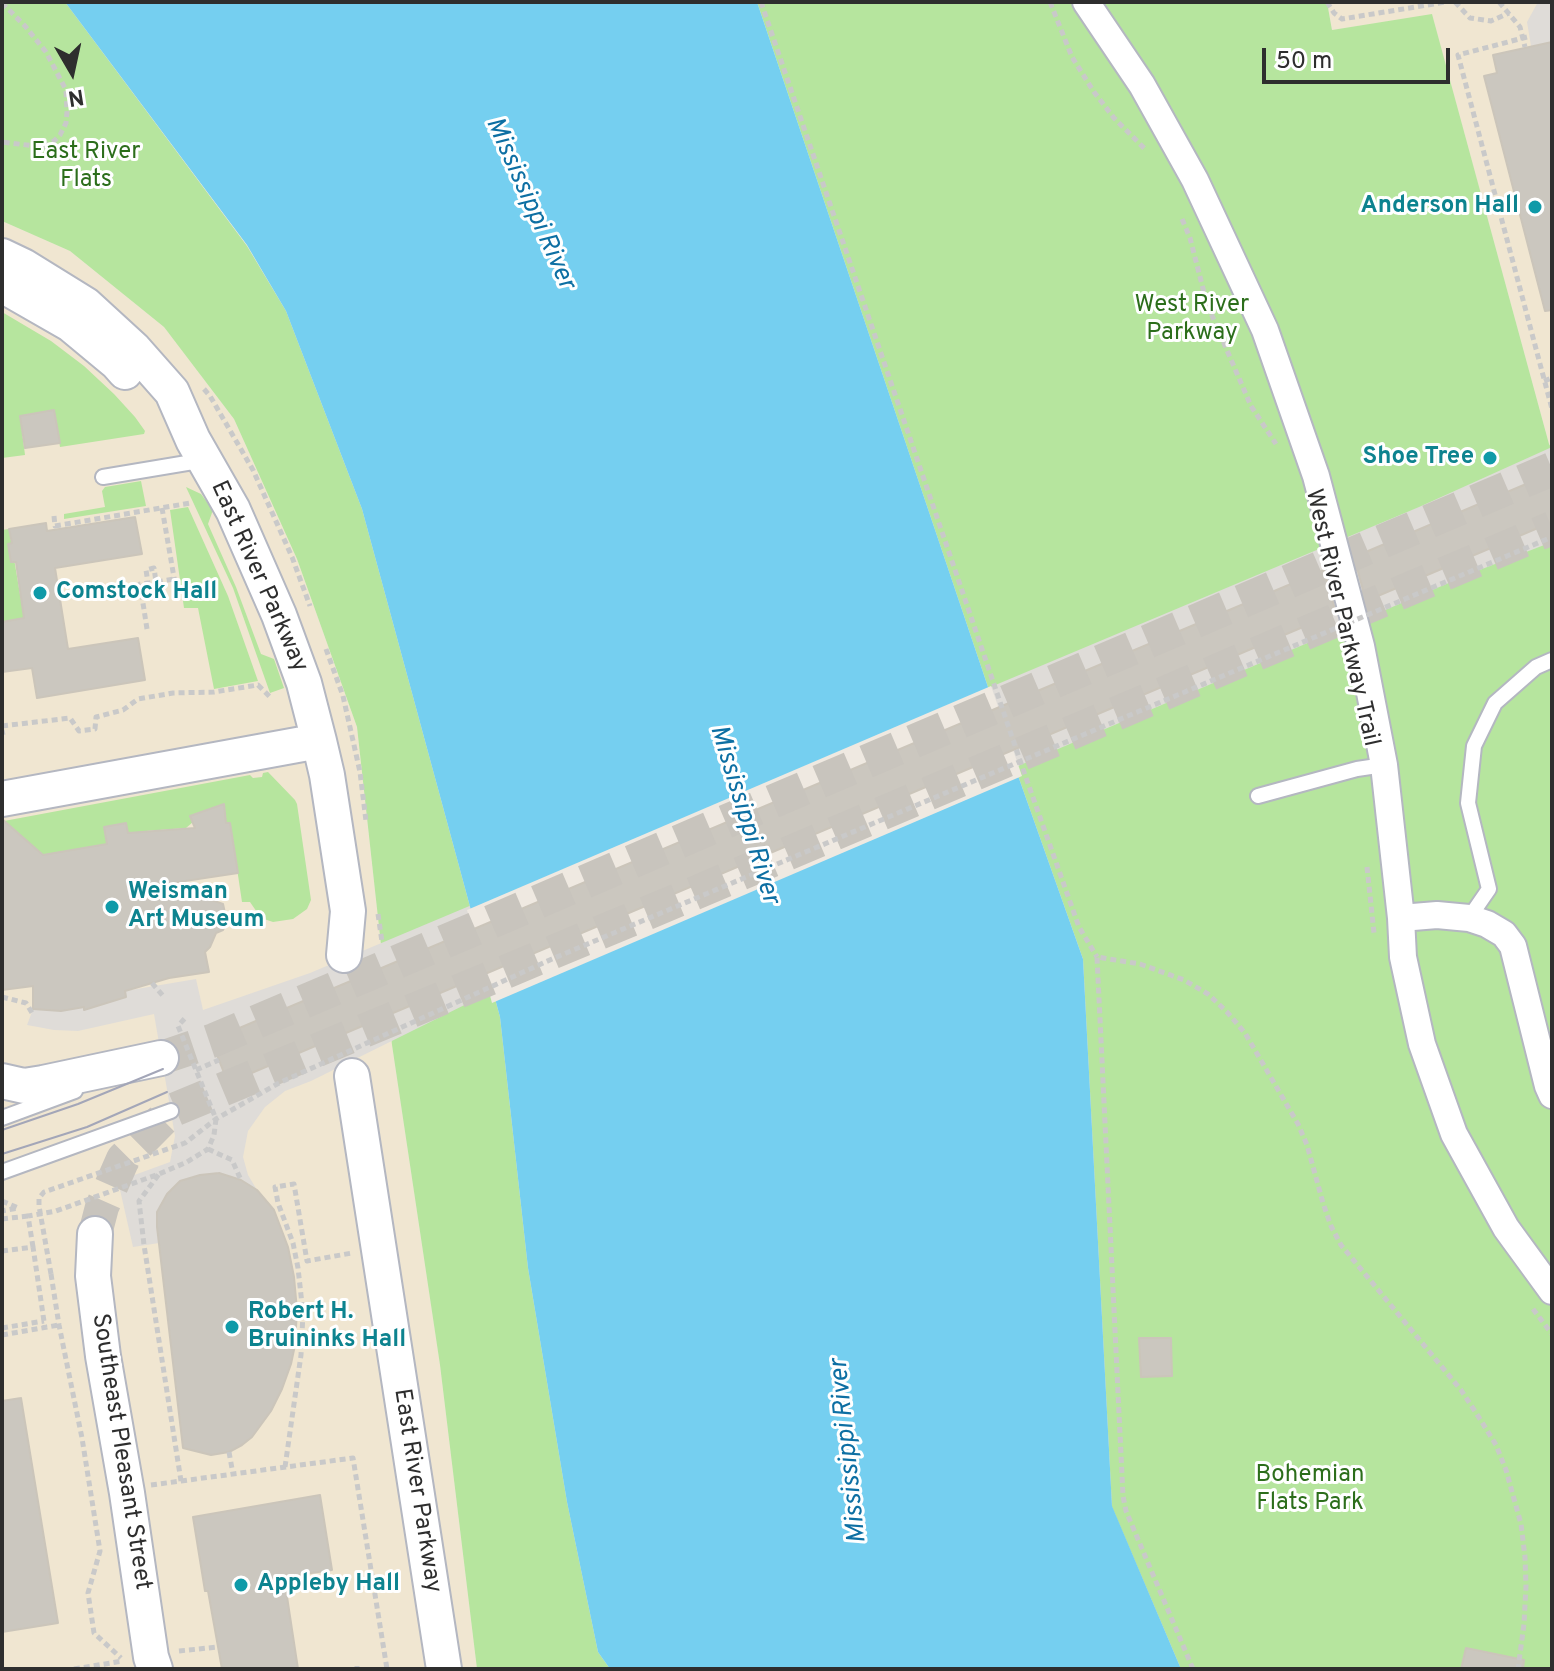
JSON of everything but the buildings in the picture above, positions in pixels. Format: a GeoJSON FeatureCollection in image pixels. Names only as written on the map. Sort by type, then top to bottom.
{"type":"FeatureCollection","features":[{"type":"Feature","properties":{"kind":"street"},"geometry":{"type":"LineString","coordinates":[[1086,2],[1142,85],[1195,180],[1265,330],[1316,476],[1361,646],[1384,765],[1403,957],[1422,1044],[1454,1134],[1506,1228],[1552,1291]]}},
{"type":"Feature","properties":{"kind":"street","name":"East River Parkway"},"geometry":{"type":"LineString","coordinates":[[2,256],[86,305],[134,349],[172,392],[199,450],[233,510],[279,615],[304,683],[319,741],[348,911],[344,955]]}},
{"type":"Feature","properties":{"kind":"street","name":"East River Parkway"},"geometry":{"type":"LineString","coordinates":[[2,285],[70,324],[117,363],[199,450]]}},
{"type":"Feature","properties":{"kind":"street"},"geometry":{"type":"LineString","coordinates":[[2,799],[319,741]]}},
{"type":"Feature","properties":{"kind":"street"},"geometry":{"type":"LineString","coordinates":[[1401,918],[1437,915],[1469,918],[1504,934],[1513,946],[1552,1095]]}},
{"type":"Feature","properties":{"kind":"street"},"geometry":{"type":"LineString","coordinates":[[2,1081],[24,1086],[161,1058]]}},
{"type":"Feature","properties":{"kind":"street","name":"East River Parkway"},"geometry":{"type":"LineString","coordinates":[[352,1076],[444,1669]]}},
{"type":"Feature","properties":{"kind":"street","name":"Southeast Pleasant Street"},"geometry":{"type":"LineString","coordinates":[[95,1234],[93,1276],[103,1356],[151,1657],[137,1663]]}},
{"type":"Feature","properties":{"kind":"lane"},"geometry":{"type":"LineString","coordinates":[[103,477],[199,450]]}},
{"type":"Feature","properties":{"kind":"lane"},"geometry":{"type":"LineString","coordinates":[[1469,918],[1489,889],[1468,803],[1474,746],[1495,703],[1536,667],[1552,660]]}},
{"type":"Feature","properties":{"kind":"lane"},"geometry":{"type":"LineString","coordinates":[[1258,796],[1357,769],[1384,765]]}},
{"type":"Feature","properties":{"kind":"lane"},"geometry":{"type":"LineString","coordinates":[[2,1118],[161,1058]]}},
{"type":"Feature","properties":{"kind":"lane"},"geometry":{"type":"LineString","coordinates":[[2,1172],[171,1111]]}},
{"type":"Feature","properties":{"kind":"path"},"geometry":{"type":"LineString","coordinates":[[761,2],[1025,775],[1079,927],[1097,957],[1123,1496],[1126,1511],[1193,1669]]}},
{"type":"Feature","properties":{"kind":"path"},"geometry":{"type":"LineString","coordinates":[[1050,2],[1072,57],[1094,92],[1152,158]]}},
{"type":"Feature","properties":{"kind":"path"},"geometry":{"type":"LineString","coordinates":[[1327,2],[1342,19],[1446,2]]}},
{"type":"Feature","properties":{"kind":"path"},"geometry":{"type":"LineString","coordinates":[[1455,2],[1470,18],[1491,21],[1509,13]]}},
{"type":"Feature","properties":{"kind":"path"},"geometry":{"type":"LineString","coordinates":[[1499,2],[1520,27],[1525,47]]}},
{"type":"Feature","properties":{"kind":"path"},"geometry":{"type":"LineString","coordinates":[[2,3],[46,52],[66,90],[67,112],[60,135],[43,147],[2,142]]}},
{"type":"Feature","properties":{"kind":"path"},"geometry":{"type":"LineString","coordinates":[[1527,37],[1458,55],[1552,409]]}},
{"type":"Feature","properties":{"kind":"path"},"geometry":{"type":"LineString","coordinates":[[1179,210],[1190,238],[1207,304],[1251,406],[1280,450]]}},
{"type":"Feature","properties":{"kind":"path"},"geometry":{"type":"LineString","coordinates":[[1544,381],[1552,378]]}},
{"type":"Feature","properties":{"kind":"path"},"geometry":{"type":"LineString","coordinates":[[54,516],[55,526],[190,503]]}},
{"type":"Feature","properties":{"kind":"path"},"geometry":{"type":"LineString","coordinates":[[162,508],[176,589]]}},
{"type":"Feature","properties":{"kind":"path"},"geometry":{"type":"LineString","coordinates":[[137,1663],[94,1633],[88,1593],[100,1551],[40,1213],[39,1198],[44,1192],[185,1143],[216,1119],[279,1083],[552,959],[1552,537]]}},
{"type":"Feature","properties":{"kind":"path"},"geometry":{"type":"LineString","coordinates":[[147,629],[140,584],[148,583],[146,570],[154,568],[156,582],[174,579]]}},
{"type":"Feature","properties":{"kind":"path","name":"West River Parkway Trail"},"geometry":{"type":"LineString","coordinates":[[1328,621],[1332,635]]}},
{"type":"Feature","properties":{"kind":"path"},"geometry":{"type":"LineString","coordinates":[[2,730],[70,718],[79,731],[95,729],[96,717],[123,710],[138,699],[173,693],[214,692],[258,685],[271,698]]}},
{"type":"Feature","properties":{"kind":"path"},"geometry":{"type":"LineString","coordinates":[[1366,858],[1377,947]]}},
{"type":"Feature","properties":{"kind":"path"},"geometry":{"type":"LineString","coordinates":[[1097,957],[1140,964],[1184,980],[1208,994],[1245,1033],[1298,1124],[1327,1214],[1341,1245],[1461,1390],[1496,1445],[1516,1499],[1525,1557],[1524,1624],[1518,1669]]}},
{"type":"Feature","properties":{"kind":"path"},"geometry":{"type":"LineString","coordinates":[[152,983],[164,997]]}},
{"type":"Feature","properties":{"kind":"path"},"geometry":{"type":"LineString","coordinates":[[2,997],[26,1003],[34,1016]]}},
{"type":"Feature","properties":{"kind":"path"},"geometry":{"type":"LineString","coordinates":[[2,1219],[56,1211],[159,1174],[208,1149],[216,1119],[178,1026],[186,1017]]}},
{"type":"Feature","properties":{"kind":"path"},"geometry":{"type":"LineString","coordinates":[[196,1070],[219,1060]]}},
{"type":"Feature","properties":{"kind":"path"},"geometry":{"type":"LineString","coordinates":[[208,1149],[232,1160],[241,1180]]}},
{"type":"Feature","properties":{"kind":"path"},"geometry":{"type":"LineString","coordinates":[[159,1174],[139,1201],[181,1481]]}},
{"type":"Feature","properties":{"kind":"path"},"geometry":{"type":"LineString","coordinates":[[285,1467],[301,1355],[303,1313],[293,1243],[275,1187],[294,1184],[307,1261],[357,1252]]}},
{"type":"Feature","properties":{"kind":"path"},"geometry":{"type":"LineString","coordinates":[[2,1201],[18,1208],[2,1211]]}},
{"type":"Feature","properties":{"kind":"path"},"geometry":{"type":"LineString","coordinates":[[28,1216],[44,1324]]}},
{"type":"Feature","properties":{"kind":"path"},"geometry":{"type":"LineString","coordinates":[[2,1251],[33,1247]]}},
{"type":"Feature","properties":{"kind":"path"},"geometry":{"type":"LineString","coordinates":[[2,1335],[44,1324]]}},
{"type":"Feature","properties":{"kind":"path"},"geometry":{"type":"LineString","coordinates":[[2,1328],[59,1325]]}},
{"type":"Feature","properties":{"kind":"path"},"geometry":{"type":"LineString","coordinates":[[229,1452],[233,1474]]}},
{"type":"Feature","properties":{"kind":"path"},"geometry":{"type":"LineString","coordinates":[[150,1485],[353,1458],[387,1669]]}},
{"type":"Feature","properties":{"kind":"path"},"geometry":{"type":"LineString","coordinates":[[186,1650],[218,1647]]}},
{"type":"Feature","properties":{"kind":"path"},"geometry":{"type":"LineString","coordinates":[[74,1669],[137,1663]]}},
{"type":"Feature","properties":{"kind":"shaded area"},"geometry":{"type":"Polygon","coordinates":[[[1327,2],[1552,2],[1552,442],[1549,444],[1432,15],[1332,30],[1327,2]]]}},
{"type":"Feature","properties":{"kind":"shaded area"},"geometry":{"type":"Polygon","coordinates":[[[1538,2],[1552,2],[1552,49],[1550,43],[1531,46],[1527,22],[1538,2]]]}},
{"type":"Feature","properties":{"kind":"shaded area"},"geometry":{"type":"Polygon","coordinates":[[[2,221],[70,251],[164,327],[234,419],[297,559],[357,727],[392,1045],[440,1365],[477,1669],[2,1669],[2,221]]]}},
{"type":"Feature","properties":{"kind":"shaded area"},"geometry":{"type":"Polygon","coordinates":[[[1552,447],[1552,542],[1477,571],[519,978],[285,1091],[265,1107],[248,1131],[243,1157],[248,1175],[257,1190],[241,1180],[219,1173],[181,1181],[167,1194],[157,1212],[159,1243],[133,1247],[118,1181],[170,1162],[175,1136],[154,1014],[78,1031],[27,1025],[33,1009],[61,1011],[84,1007],[85,1010],[126,997],[125,991],[196,979],[203,1010],[310,973],[1419,507],[1552,447]]]}},
{"type":"Feature","properties":{"kind":"green space","name":"East River Flats"},"geometry":{"type":"Polygon","coordinates":[[[2,2],[65,2],[247,246],[286,311],[362,509],[500,1017],[528,1268],[567,1502],[598,1652],[610,1669],[477,1669],[440,1365],[392,1045],[357,727],[297,559],[234,419],[164,327],[70,251],[2,221],[2,2]]]}},
{"type":"Feature","properties":{"kind":"green space","name":"West River Parkway"},"geometry":{"type":"Polygon","coordinates":[[[757,2],[1327,2],[1332,30],[1432,14],[1552,449],[1552,1669],[1181,1669],[1112,1507],[1083,959],[1016,770],[757,2]]]}},
{"type":"Feature","properties":{"kind":"green space"},"geometry":{"type":"Polygon","coordinates":[[[2,312],[51,341],[84,366],[135,417],[144,434],[60,447],[54,410],[20,416],[25,455],[2,458],[2,312]]]}},
{"type":"Feature","properties":{"kind":"green space"},"geometry":{"type":"Polygon","coordinates":[[[141,481],[146,506],[64,519],[64,514],[105,507],[102,491],[105,487],[141,481]]]}},
{"type":"Feature","properties":{"kind":"green space"},"geometry":{"type":"Polygon","coordinates":[[[186,487],[201,494],[213,510],[208,524],[261,654],[274,659],[284,688],[270,693],[233,588],[186,487]]]}},
{"type":"Feature","properties":{"kind":"green space"},"geometry":{"type":"Polygon","coordinates":[[[188,507],[228,596],[258,681],[214,689],[198,608],[184,608],[170,510],[188,507]]]}},
{"type":"Feature","properties":{"kind":"green space"},"geometry":{"type":"Polygon","coordinates":[[[9,529],[24,618],[2,622],[2,530],[9,529]]]}},
{"type":"Feature","properties":{"kind":"green space"},"geometry":{"type":"Polygon","coordinates":[[[268,772],[297,804],[311,900],[307,909],[293,919],[273,922],[261,918],[250,902],[242,902],[232,835],[229,823],[226,823],[223,804],[191,816],[193,822],[186,828],[146,831],[145,839],[129,840],[126,823],[104,827],[107,844],[13,861],[4,821],[250,775],[253,778],[262,777],[263,773],[268,772]]]}},
{"type":"Feature","properties":{"kind":"water","name":"Mississippi River"},"geometry":{"type":"Polygon","coordinates":[[[65,2],[757,2],[1016,770],[1083,959],[1112,1506],[1181,1669],[610,1669],[598,1652],[567,1502],[528,1268],[500,1017],[362,509],[286,311],[247,245],[65,2]]]}},
{"type":"Feature","properties":{"kind":"pier"},"geometry":{"type":"Polygon","coordinates":[[[991,686],[1022,776],[492,1003],[467,910],[991,686]]]}},
{"type":"Feature","properties":{"kind":"tunnel"},"geometry":{"type":"LineString","coordinates":[[161,1058],[214,1040],[1552,469]]}},
{"type":"Feature","properties":{"kind":"tunnel"},"geometry":{"type":"LineString","coordinates":[[95,1234],[102,1207],[123,1159],[171,1111],[690,895],[1552,528]]}},
{"type":"Feature","properties":{"kind":"tram line"},"geometry":{"type":"LineString","coordinates":[[2,1130],[78,1104],[163,1069]]}},
{"type":"Feature","properties":{"kind":"tram line"},"geometry":{"type":"LineString","coordinates":[[2,1154],[87,1127],[167,1092]]}},
{"type":"Feature","properties":{"kind":"place","name":"Anderson Hall"},"geometry":{"type":"Point","coordinates":[1535,207]}},
{"type":"Feature","properties":{"kind":"place","name":"Shoe Tree"},"geometry":{"type":"Point","coordinates":[1490,458]}},
{"type":"Feature","properties":{"kind":"place","name":"Comstock Hall"},"geometry":{"type":"Point","coordinates":[40,593]}},
{"type":"Feature","properties":{"kind":"place","name":"Weisman Art Museum"},"geometry":{"type":"Point","coordinates":[112,907]}},
{"type":"Feature","properties":{"kind":"place","name":"Robert H. Bruininks Hall"},"geometry":{"type":"Point","coordinates":[232,1327]}},
{"type":"Feature","properties":{"kind":"place","name":"Appleby Hall"},"geometry":{"type":"Point","coordinates":[241,1585]}},
{"type":"Feature","properties":{"kind":"park label","name":"Bohemian Flats Park"},"geometry":{"type":"Point","coordinates":[1310,1490]}}]}
